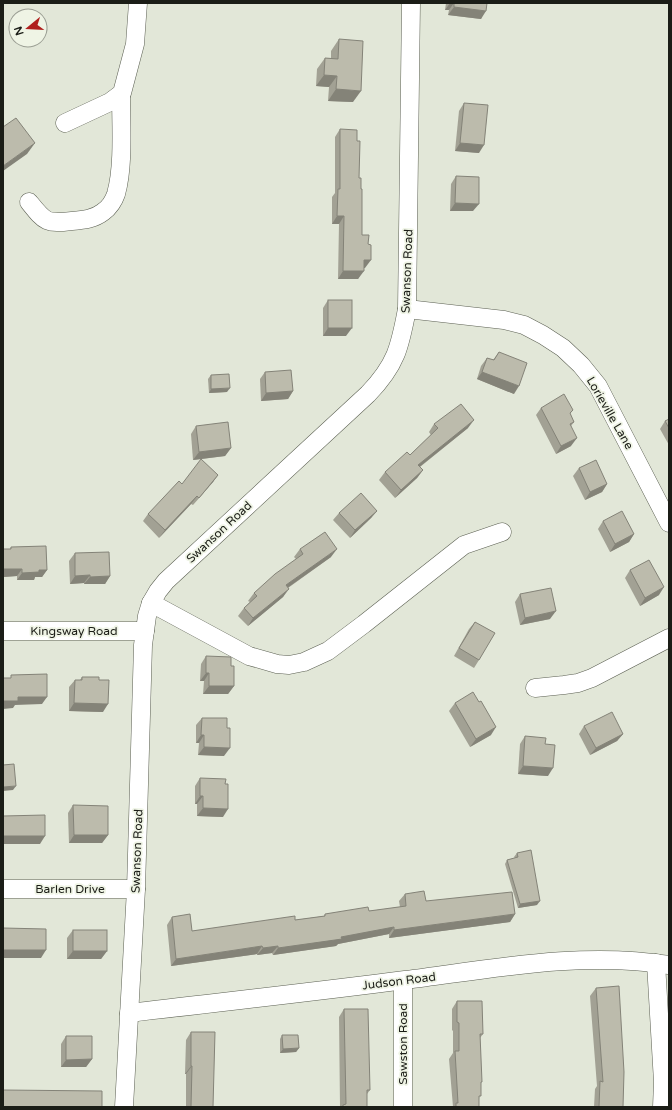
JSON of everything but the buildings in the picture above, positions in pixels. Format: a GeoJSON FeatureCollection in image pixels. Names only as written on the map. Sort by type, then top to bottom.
{"type":"FeatureCollection","features":[{"type":"Feature","properties":{"kind":"street"},"geometry":{"type":"LineString","coordinates":[[29,202],[41,218],[52,223],[89,220],[104,211],[111,204],[115,195],[119,176],[122,137],[121,94],[135,44],[138,3]]}},
{"type":"Feature","properties":{"kind":"street","name":"Swanson Road"},"geometry":{"type":"LineString","coordinates":[[124,1107],[136,889],[142,661],[147,616],[151,603],[158,591],[166,582],[378,383],[386,374],[398,350],[407,309],[411,3]]}},
{"type":"Feature","properties":{"kind":"street"},"geometry":{"type":"LineString","coordinates":[[65,124],[110,102],[121,94]]}},
{"type":"Feature","properties":{"kind":"street","name":"Lorieville Lane"},"geometry":{"type":"LineString","coordinates":[[407,309],[504,320],[524,326],[543,335],[563,348],[581,365],[598,386],[664,502],[669,523]]}},
{"type":"Feature","properties":{"kind":"street"},"geometry":{"type":"LineString","coordinates":[[151,603],[249,656],[277,664],[290,665],[304,662],[328,651],[464,545],[502,532]]}},
{"type":"Feature","properties":{"kind":"street","name":"Kingsway Road"},"geometry":{"type":"LineString","coordinates":[[3,631],[145,631]]}},
{"type":"Feature","properties":{"kind":"street"},"geometry":{"type":"LineString","coordinates":[[535,688],[564,685],[592,678],[669,638]]}},
{"type":"Feature","properties":{"kind":"street","name":"Barlen Drive"},"geometry":{"type":"LineString","coordinates":[[3,889],[136,889]]}},
{"type":"Feature","properties":{"kind":"street","name":"Judson Road"},"geometry":{"type":"LineString","coordinates":[[129,1013],[403,981],[553,961],[590,960],[662,964]]}},
{"type":"Feature","properties":{"kind":"street"},"geometry":{"type":"LineString","coordinates":[[662,964],[662,1107]]}},
{"type":"Feature","properties":{"kind":"street","name":"Sawston Road"},"geometry":{"type":"LineString","coordinates":[[403,981],[403,1107]]}}]}
